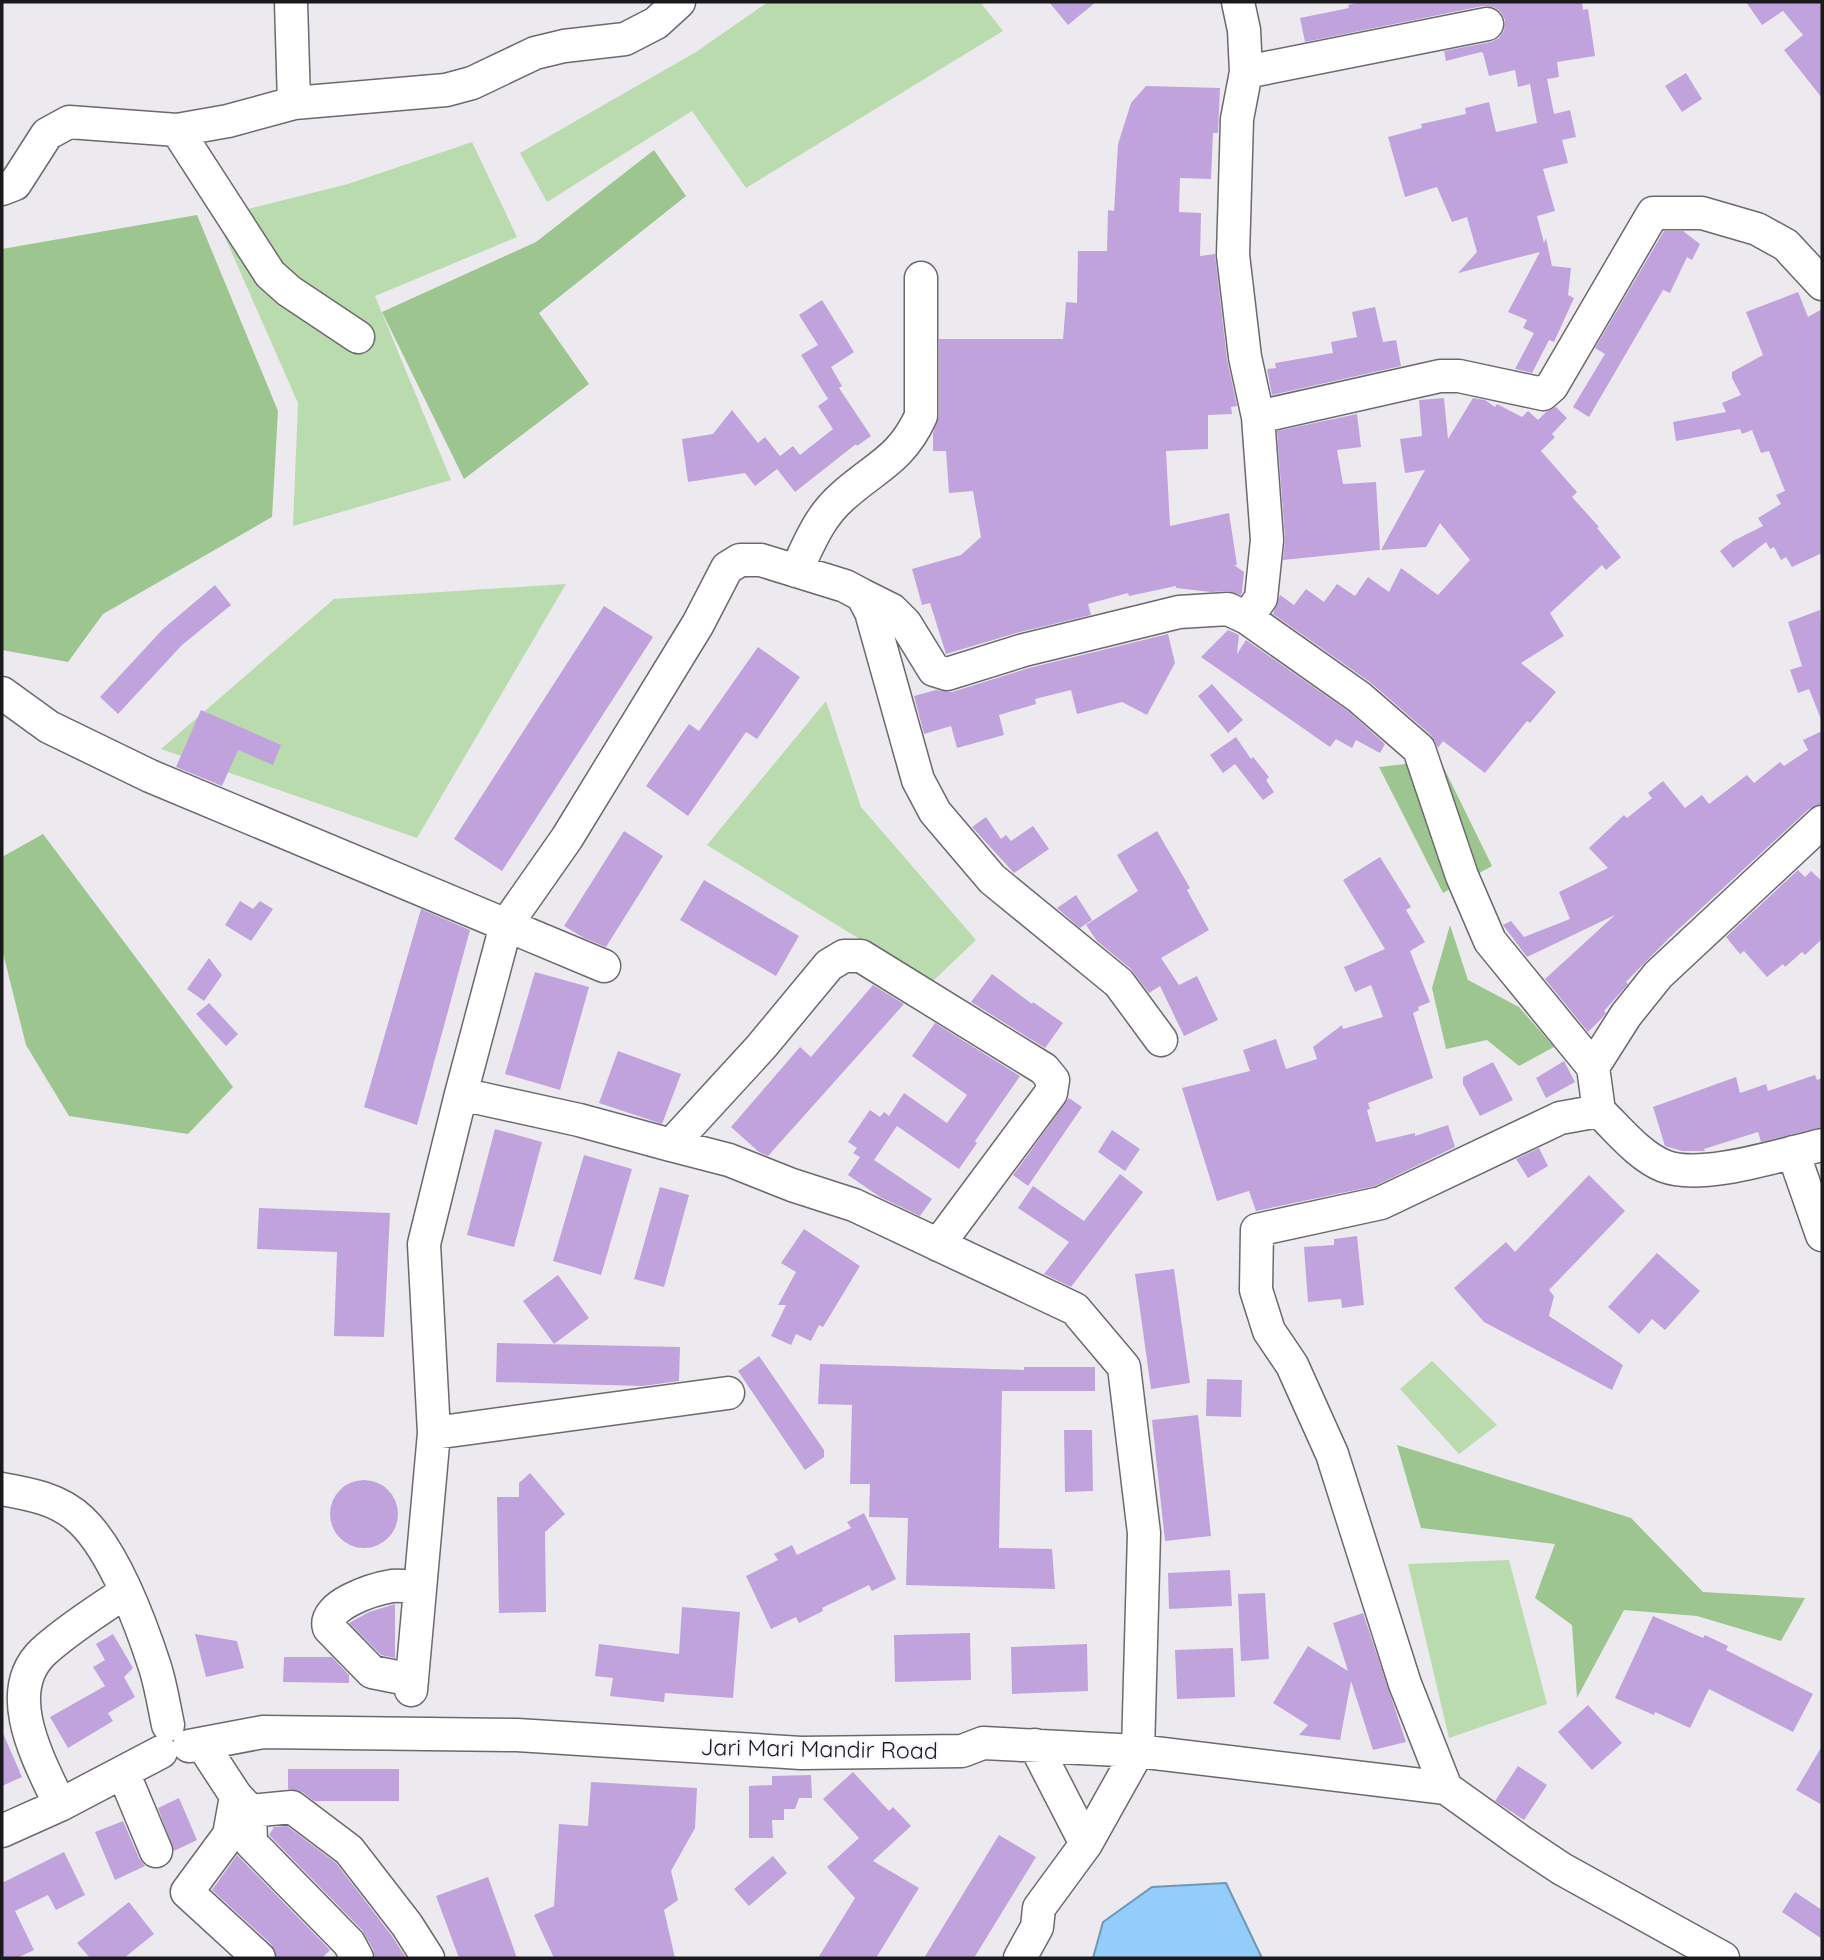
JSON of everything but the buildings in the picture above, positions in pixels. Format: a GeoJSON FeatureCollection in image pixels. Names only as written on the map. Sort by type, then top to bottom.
{"type":"FeatureCollection","features":[{"type":"Feature","properties":{"kind":"street"},"geometry":{"type":"LineString","coordinates":[[291,2],[294,103]]}},
{"type":"Feature","properties":{"kind":"street"},"geometry":{"type":"LineString","coordinates":[[2,189],[15,184],[47,134],[69,122],[177,130],[228,121],[294,103],[446,90],[472,83],[535,53],[565,46],[625,39],[656,23],[678,2]]}},
{"type":"Feature","properties":{"kind":"street"},"geometry":{"type":"LineString","coordinates":[[1238,2],[1244,30],[1246,72],[1237,119],[1233,255],[1245,357],[1258,417],[1268,540],[1261,598],[1247,618]]}},
{"type":"Feature","properties":{"kind":"street"},"geometry":{"type":"LineString","coordinates":[[1246,72],[1487,24]]}},
{"type":"Feature","properties":{"kind":"street"},"geometry":{"type":"LineString","coordinates":[[177,130],[270,274],[289,291],[358,337]]}},
{"type":"Feature","properties":{"kind":"street"},"geometry":{"type":"LineString","coordinates":[[1258,417],[1440,376],[1459,376],[1543,394],[1552,386],[1653,213],[1702,213],[1757,229],[1786,245],[1822,284]]}},
{"type":"Feature","properties":{"kind":"street"},"geometry":{"type":"LineString","coordinates":[[796,570],[820,520],[841,498],[898,453],[912,436],[921,416],[921,278]]}},
{"type":"Feature","properties":{"kind":"street"},"geometry":{"type":"LineString","coordinates":[[409,1712],[434,1433],[424,1244],[506,925],[567,838],[698,624],[727,568],[740,560],[761,559],[845,586],[892,610],[905,623],[934,670],[940,674],[1112,627],[1179,612],[1228,609],[1247,618],[1359,697],[1419,749],[1462,876],[1490,941],[1593,1067],[1599,1111],[1646,1155],[1664,1166],[1682,1170],[1712,1170],[1808,1148],[1822,1235]]}},
{"type":"Feature","properties":{"kind":"street"},"geometry":{"type":"LineString","coordinates":[[862,595],[871,612],[918,780],[935,812],[992,879],[1119,983],[1161,1040]]}},
{"type":"Feature","properties":{"kind":"street"},"geometry":{"type":"LineString","coordinates":[[2,693],[49,727],[150,776],[604,966]]}},
{"type":"Feature","properties":{"kind":"street"},"geometry":{"type":"LineString","coordinates":[[1593,1067],[1626,1015],[1658,975],[1822,822]]}},
{"type":"Feature","properties":{"kind":"street"},"geometry":{"type":"LineString","coordinates":[[671,1145],[761,1047],[829,965],[844,956],[860,956],[1044,1069],[1053,1080],[1051,1093],[938,1245]]}},
{"type":"Feature","properties":{"kind":"street"},"geometry":{"type":"LineString","coordinates":[[461,1094],[579,1120],[729,1160],[792,1185],[854,1205],[1075,1309],[1124,1367],[1144,1533],[1138,1751],[1086,1844],[1039,1908],[1019,1925],[1000,1958]]}},
{"type":"Feature","properties":{"kind":"street"},"geometry":{"type":"LineString","coordinates":[[1599,1111],[1560,1118],[1381,1203],[1257,1230],[1256,1290],[1269,1331],[1292,1366],[1332,1454],[1405,1684],[1446,1788],[1562,1869],[1723,1958]]}},
{"type":"Feature","properties":{"kind":"street"},"geometry":{"type":"LineString","coordinates":[[434,1433],[728,1393]]}},
{"type":"Feature","properties":{"kind":"street"},"geometry":{"type":"LineString","coordinates":[[2,1489],[40,1496],[63,1507],[80,1519],[97,1539],[125,1592],[156,1669],[177,1740],[243,1804],[251,1843],[349,1943],[357,1958]]}},
{"type":"Feature","properties":{"kind":"street"},"geometry":{"type":"LineString","coordinates":[[409,1712],[327,1623],[338,1607],[351,1599],[393,1586],[420,1587]]}},
{"type":"Feature","properties":{"kind":"street"},"geometry":{"type":"LineString","coordinates":[[57,1798],[26,1728],[22,1702],[25,1677],[41,1653],[125,1592]]}},
{"type":"Feature","properties":{"kind":"street","name":"Jari Mari Mandir Road"},"geometry":{"type":"LineString","coordinates":[[2,1831],[57,1798],[123,1772],[177,1740],[263,1732],[409,1712],[517,1735],[696,1740],[801,1753],[962,1751],[983,1743],[1035,1745],[1138,1751],[1446,1788]]}},
{"type":"Feature","properties":{"kind":"street"},"geometry":{"type":"LineString","coordinates":[[2,1815],[57,1798],[177,1740]]}},
{"type":"Feature","properties":{"kind":"street"},"geometry":{"type":"LineString","coordinates":[[1035,1745],[1086,1844]]}},
{"type":"Feature","properties":{"kind":"street"},"geometry":{"type":"LineString","coordinates":[[123,1772],[156,1851]]}},
{"type":"Feature","properties":{"kind":"street"},"geometry":{"type":"LineString","coordinates":[[243,1804],[229,1835],[187,1892],[260,1958]]}},
{"type":"Feature","properties":{"kind":"street"},"geometry":{"type":"LineString","coordinates":[[243,1804],[292,1807],[349,1850],[407,1925],[428,1958]]}},
{"type":"Feature","properties":{"kind":"street"},"geometry":{"type":"LineString","coordinates":[[229,1835],[326,1928],[344,1953],[338,1958]]}},
{"type":"Feature","properties":{"kind":"street"},"geometry":{"type":"LineString","coordinates":[[1020,1958],[1037,1927],[1039,1908]]}},
{"type":"Feature","properties":{"kind":"green space"},"geometry":{"type":"Polygon","coordinates":[[[768,2],[980,2],[1003,31],[746,188],[692,111],[547,202],[520,153],[696,52],[768,2]]]}},
{"type":"Feature","properties":{"kind":"green space"},"geometry":{"type":"Polygon","coordinates":[[[472,142],[517,237],[375,296],[451,480],[293,526],[298,403],[216,217],[348,184],[472,142]]]}},
{"type":"Feature","properties":{"kind":"green space"},"geometry":{"type":"Polygon","coordinates":[[[654,150],[686,196],[539,313],[589,384],[464,479],[382,312],[536,242],[654,150]]]}},
{"type":"Feature","properties":{"kind":"green space"},"geometry":{"type":"Polygon","coordinates":[[[197,215],[278,411],[272,517],[103,614],[68,662],[2,650],[2,249],[197,215]]]}},
{"type":"Feature","properties":{"kind":"green space"},"geometry":{"type":"Polygon","coordinates":[[[566,584],[417,838],[161,749],[334,599],[566,584]]]}},
{"type":"Feature","properties":{"kind":"green space"},"geometry":{"type":"Polygon","coordinates":[[[826,701],[861,807],[976,940],[931,983],[707,845],[826,701]]]}},
{"type":"Feature","properties":{"kind":"green space"},"geometry":{"type":"Polygon","coordinates":[[[1440,760],[1492,866],[1443,893],[1379,767],[1440,760]]]}},
{"type":"Feature","properties":{"kind":"green space"},"geometry":{"type":"Polygon","coordinates":[[[43,834],[233,1087],[188,1134],[69,1116],[26,1045],[2,949],[2,857],[43,834]]]}},
{"type":"Feature","properties":{"kind":"green space"},"geometry":{"type":"Polygon","coordinates":[[[1450,925],[1468,980],[1519,1007],[1554,1047],[1519,1066],[1487,1040],[1446,1049],[1432,988],[1450,925]]]}},
{"type":"Feature","properties":{"kind":"green space"},"geometry":{"type":"Polygon","coordinates":[[[1432,1361],[1497,1425],[1459,1454],[1400,1389],[1432,1361]]]}},
{"type":"Feature","properties":{"kind":"green space"},"geometry":{"type":"Polygon","coordinates":[[[1397,1445],[1631,1518],[1703,1592],[1805,1598],[1781,1641],[1697,1616],[1624,1610],[1577,1698],[1572,1625],[1535,1598],[1555,1544],[1421,1528],[1397,1445]]]}},
{"type":"Feature","properties":{"kind":"green space"},"geometry":{"type":"Polygon","coordinates":[[[1509,1560],[1547,1704],[1449,1738],[1408,1564],[1509,1560]]]}},
{"type":"Feature","properties":{"kind":"water"},"geometry":{"type":"Polygon","coordinates":[[[1226,1883],[1262,1958],[1093,1958],[1103,1922],[1152,1887],[1226,1883]]]}}]}
